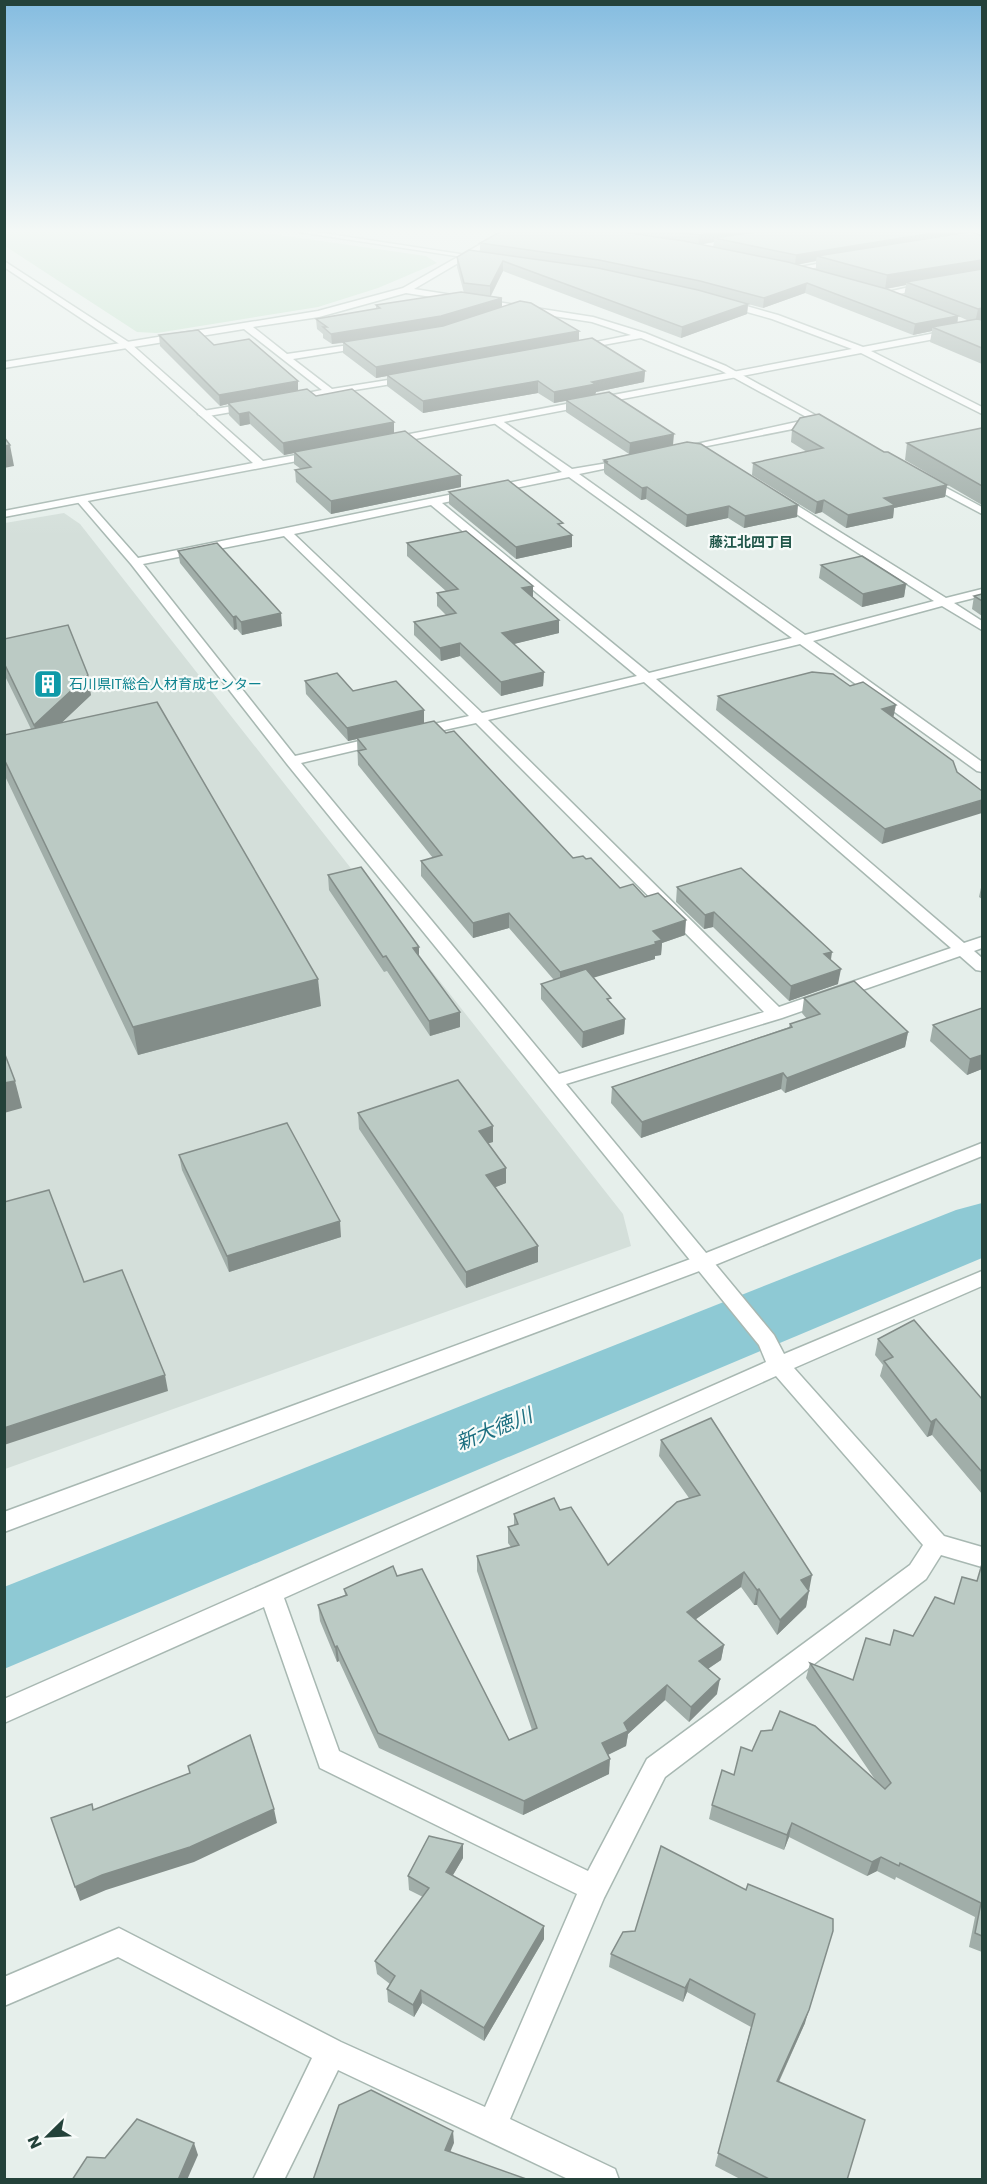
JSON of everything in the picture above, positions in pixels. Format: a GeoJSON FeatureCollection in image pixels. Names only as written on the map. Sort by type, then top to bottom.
{"type":"FeatureCollection","features":[{"type":"Feature","properties":{"kind":"street"},"geometry":{"type":"LineString","coordinates":[[110,334],[127,345],[261,465]]}},
{"type":"Feature","properties":{"kind":"street"},"geometry":{"type":"LineString","coordinates":[[4,365],[196,334]]}},
{"type":"Feature","properties":{"kind":"street"},"geometry":{"type":"LineString","coordinates":[[256,334],[330,392]]}},
{"type":"Feature","properties":{"kind":"street"},"geometry":{"type":"LineString","coordinates":[[638,334],[737,375],[840,432]]}},
{"type":"Feature","properties":{"kind":"street"},"geometry":{"type":"LineString","coordinates":[[819,334],[862,350],[982,411]]}},
{"type":"Feature","properties":{"kind":"street"},"geometry":{"type":"LineString","coordinates":[[374,444],[952,334]]}},
{"type":"Feature","properties":{"kind":"street"},"geometry":{"type":"LineString","coordinates":[[561,350],[642,335]]}},
{"type":"Feature","properties":{"kind":"street"},"geometry":{"type":"LineString","coordinates":[[286,357],[375,342]]}},
{"type":"Feature","properties":{"kind":"street"},"geometry":{"type":"LineString","coordinates":[[274,402],[423,375]]}},
{"type":"Feature","properties":{"kind":"street"},"geometry":{"type":"LineString","coordinates":[[203,414],[262,404]]}},
{"type":"Feature","properties":{"kind":"street"},"geometry":{"type":"LineString","coordinates":[[695,450],[819,420]]}},
{"type":"Feature","properties":{"kind":"street"},"geometry":{"type":"LineString","coordinates":[[498,421],[982,768]]}},
{"type":"Feature","properties":{"kind":"street"},"geometry":{"type":"LineString","coordinates":[[4,514],[328,452]]}},
{"type":"Feature","properties":{"kind":"street"},"geometry":{"type":"LineString","coordinates":[[135,562],[638,459]]}},
{"type":"Feature","properties":{"kind":"street"},"geometry":{"type":"LineString","coordinates":[[911,471],[982,511]]}},
{"type":"Feature","properties":{"kind":"street"},"geometry":{"type":"LineString","coordinates":[[766,490],[982,626]]}},
{"type":"Feature","properties":{"kind":"street"},"geometry":{"type":"LineString","coordinates":[[81,500],[135,562],[292,761],[767,1341],[778,1364],[936,1544],[982,1557]]}},
{"type":"Feature","properties":{"kind":"street"},"geometry":{"type":"LineString","coordinates":[[434,502],[645,676],[982,966]]}},
{"type":"Feature","properties":{"kind":"street"},"geometry":{"type":"LineString","coordinates":[[286,532],[479,717],[776,1014]]}},
{"type":"Feature","properties":{"kind":"street"},"geometry":{"type":"LineString","coordinates":[[292,761],[804,639],[982,592]]}},
{"type":"Feature","properties":{"kind":"street"},"geometry":{"type":"LineString","coordinates":[[553,1082],[776,1014],[982,942]]}},
{"type":"Feature","properties":{"kind":"street"},"geometry":{"type":"LineString","coordinates":[[4,1522],[703,1262],[982,1149]]}},
{"type":"Feature","properties":{"kind":"street"},"geometry":{"type":"LineString","coordinates":[[4,1711],[271,1594],[778,1364],[982,1278]]}},
{"type":"Feature","properties":{"kind":"street"},"geometry":{"type":"LineString","coordinates":[[492,2126],[594,1887],[656,1768],[918,1572],[936,1544]]}},
{"type":"Feature","properties":{"kind":"street"},"geometry":{"type":"LineString","coordinates":[[271,1594],[329,1758],[594,1887]]}},
{"type":"Feature","properties":{"kind":"street"},"geometry":{"type":"LineString","coordinates":[[4,1992],[119,1942],[331,2052],[604,2180]]}},
{"type":"Feature","properties":{"kind":"street"},"geometry":{"type":"LineString","coordinates":[[268,2180],[331,2052]]}},
{"type":"Feature","properties":{"kind":"shaded area"},"geometry":{"type":"Polygon","coordinates":[[[64,513],[80,524],[623,1214],[631,1246],[5,1469],[5,523],[64,513]]]}},
{"type":"Feature","properties":{"kind":"building"},"geometry":{"type":"Polygon","coordinates":[[[202,334],[214,345],[249,339],[298,381],[219,395],[159,335],[202,334]]]}},
{"type":"Feature","properties":{"kind":"building"},"geometry":{"type":"Polygon","coordinates":[[[393,334],[563,334],[376,367],[343,342],[393,334]]]}},
{"type":"Feature","properties":{"kind":"building"},"geometry":{"type":"Polygon","coordinates":[[[948,334],[982,334],[982,348],[948,334]]]}},
{"type":"Feature","properties":{"kind":"building"},"geometry":{"type":"Polygon","coordinates":[[[592,338],[645,371],[554,392],[538,381],[423,401],[387,375],[592,338]]]}},
{"type":"Feature","properties":{"kind":"building"},"geometry":{"type":"Polygon","coordinates":[[[307,389],[316,396],[352,389],[394,422],[283,443],[249,412],[239,414],[228,403],[307,389]]]}},
{"type":"Feature","properties":{"kind":"building"},"geometry":{"type":"Polygon","coordinates":[[[609,392],[674,434],[630,443],[566,400],[609,392]]]}},
{"type":"Feature","properties":{"kind":"building"},"geometry":{"type":"Polygon","coordinates":[[[819,414],[947,485],[884,498],[895,505],[848,515],[824,500],[817,502],[753,463],[823,448],[792,430],[800,418],[819,414]]]}},
{"type":"Feature","properties":{"kind":"building"},"geometry":{"type":"Polygon","coordinates":[[[982,428],[982,486],[907,443],[982,428]]]}},
{"type":"Feature","properties":{"kind":"building"},"geometry":{"type":"Polygon","coordinates":[[[405,431],[461,475],[331,501],[295,470],[311,467],[294,452],[405,431]]]}},
{"type":"Feature","properties":{"kind":"building"},"geometry":{"type":"Polygon","coordinates":[[[4,437],[10,445],[4,446],[4,437]]]}},
{"type":"Feature","properties":{"kind":"building"},"geometry":{"type":"Polygon","coordinates":[[[687,442],[701,444],[798,505],[745,516],[729,506],[687,515],[647,487],[642,488],[604,460],[687,442]]]}},
{"type":"Feature","properties":{"kind":"building"},"geometry":{"type":"Polygon","coordinates":[[[508,480],[563,523],[558,524],[572,535],[516,547],[449,492],[508,480]]]}},
{"type":"Feature","properties":{"kind":"building"},"geometry":{"type":"Polygon","coordinates":[[[466,531],[533,586],[522,588],[559,620],[502,633],[544,672],[501,682],[460,643],[440,648],[414,622],[456,613],[437,593],[458,589],[407,543],[466,531]]]}},
{"type":"Feature","properties":{"kind":"building"},"geometry":{"type":"Polygon","coordinates":[[[217,543],[281,613],[241,622],[236,616],[233,617],[178,551],[217,543]]]}},
{"type":"Feature","properties":{"kind":"building"},"geometry":{"type":"Polygon","coordinates":[[[862,556],[906,584],[863,594],[821,565],[862,556]]]}},
{"type":"Feature","properties":{"kind":"building"},"geometry":{"type":"Polygon","coordinates":[[[982,594],[982,601],[974,596],[982,594]]]}},
{"type":"Feature","properties":{"kind":"building","name":"石川県IT総合人材育成センター"},"geometry":{"type":"Polygon","coordinates":[[[68,625],[88,675],[34,725],[4,663],[4,639],[68,625]]]}},
{"type":"Feature","properties":{"kind":"building"},"geometry":{"type":"Polygon","coordinates":[[[812,672],[833,674],[850,686],[863,682],[896,705],[882,709],[953,761],[957,772],[982,791],[982,800],[885,829],[718,696],[812,672]]]}},
{"type":"Feature","properties":{"kind":"building"},"geometry":{"type":"Polygon","coordinates":[[[337,673],[353,691],[396,681],[424,710],[347,728],[305,681],[337,673]]]}},
{"type":"Feature","properties":{"kind":"building"},"geometry":{"type":"Polygon","coordinates":[[[157,702],[318,979],[133,1027],[4,759],[4,735],[157,702]]]}},
{"type":"Feature","properties":{"kind":"building"},"geometry":{"type":"Polygon","coordinates":[[[434,721],[446,733],[454,731],[573,858],[583,856],[586,859],[591,858],[620,888],[633,884],[645,897],[658,893],[686,920],[653,931],[662,940],[655,942],[656,944],[560,972],[509,913],[473,923],[421,861],[442,855],[358,751],[366,749],[357,738],[434,721]]]}},
{"type":"Feature","properties":{"kind":"building"},"geometry":{"type":"Polygon","coordinates":[[[361,867],[419,947],[413,948],[460,1012],[429,1021],[328,875],[361,867]]]}},
{"type":"Feature","properties":{"kind":"building"},"geometry":{"type":"Polygon","coordinates":[[[741,868],[832,952],[824,954],[841,969],[791,986],[714,912],[705,915],[677,887],[741,868]]]}},
{"type":"Feature","properties":{"kind":"building"},"geometry":{"type":"Polygon","coordinates":[[[586,969],[611,998],[607,999],[625,1019],[583,1032],[541,984],[586,969]]]}},
{"type":"Feature","properties":{"kind":"building"},"geometry":{"type":"Polygon","coordinates":[[[854,981],[908,1032],[787,1078],[783,1073],[642,1122],[612,1087],[792,1027],[790,1024],[820,1014],[804,998],[854,981]]]}},
{"type":"Feature","properties":{"kind":"building"},"geometry":{"type":"Polygon","coordinates":[[[982,1008],[982,1055],[970,1059],[933,1025],[982,1008]]]}},
{"type":"Feature","properties":{"kind":"building"},"geometry":{"type":"Polygon","coordinates":[[[4,1052],[15,1081],[4,1083],[4,1052]]]}},
{"type":"Feature","properties":{"kind":"building"},"geometry":{"type":"Polygon","coordinates":[[[458,1080],[493,1126],[479,1131],[506,1168],[486,1175],[538,1246],[466,1272],[358,1113],[458,1080]]]}},
{"type":"Feature","properties":{"kind":"building"},"geometry":{"type":"Polygon","coordinates":[[[287,1123],[340,1221],[227,1256],[179,1155],[287,1123]]]}},
{"type":"Feature","properties":{"kind":"building"},"geometry":{"type":"Polygon","coordinates":[[[49,1190],[84,1282],[122,1270],[165,1375],[4,1428],[4,1202],[49,1190]]]}},
{"type":"Feature","properties":{"kind":"building"},"geometry":{"type":"Polygon","coordinates":[[[914,1320],[982,1399],[982,1472],[936,1419],[931,1422],[884,1361],[893,1357],[878,1339],[914,1320]]]}},
{"type":"Feature","properties":{"kind":"building"},"geometry":{"type":"Polygon","coordinates":[[[711,1418],[812,1575],[801,1580],[809,1591],[780,1620],[744,1572],[687,1612],[724,1645],[699,1661],[720,1679],[691,1707],[667,1685],[624,1723],[628,1731],[602,1743],[610,1759],[524,1801],[378,1733],[337,1646],[335,1647],[318,1605],[347,1595],[344,1589],[393,1566],[397,1576],[422,1569],[509,1740],[537,1728],[477,1556],[519,1545],[508,1527],[518,1524],[514,1514],[554,1498],[560,1510],[571,1507],[608,1565],[677,1502],[700,1495],[661,1440],[711,1418]]]}},
{"type":"Feature","properties":{"kind":"building"},"geometry":{"type":"Polygon","coordinates":[[[982,1564],[982,1936],[975,1933],[981,1903],[900,1863],[899,1866],[881,1857],[872,1862],[792,1823],[787,1835],[712,1805],[722,1770],[734,1775],[741,1747],[752,1751],[761,1731],[772,1730],[780,1711],[815,1726],[885,1789],[891,1783],[810,1663],[853,1680],[866,1638],[890,1645],[894,1630],[913,1636],[935,1597],[954,1604],[962,1577],[977,1581],[982,1564]]]}},
{"type":"Feature","properties":{"kind":"building"},"geometry":{"type":"Polygon","coordinates":[[[250,1735],[274,1809],[190,1847],[102,1875],[75,1887],[51,1818],[92,1804],[93,1810],[190,1773],[188,1766],[250,1735]]]}},
{"type":"Feature","properties":{"kind":"building"},"geometry":{"type":"Polygon","coordinates":[[[429,1836],[463,1844],[446,1872],[544,1926],[484,2028],[421,1990],[413,2005],[387,1989],[395,1976],[375,1961],[429,1888],[408,1876],[429,1836]]]}},
{"type":"Feature","properties":{"kind":"building"},"geometry":{"type":"Polygon","coordinates":[[[661,1846],[746,1890],[748,1884],[833,1919],[833,1931],[809,2010],[777,2081],[865,2120],[847,2180],[771,2180],[718,2153],[755,2014],[690,1979],[685,1988],[611,1954],[623,1932],[635,1931],[661,1846]]]}},
{"type":"Feature","properties":{"kind":"building"},"geometry":{"type":"Polygon","coordinates":[[[371,2090],[453,2131],[445,2150],[529,2180],[313,2180],[339,2105],[371,2090]]]}},
{"type":"Feature","properties":{"kind":"building"},"geometry":{"type":"Polygon","coordinates":[[[137,2119],[194,2143],[178,2180],[72,2180],[87,2157],[105,2158],[137,2119]]]}},
{"type":"Feature","properties":{"kind":"waterway","name":"新大徳川"},"geometry":{"type":"LineString","coordinates":[[4,1629],[982,1229]]}},
{"type":"Feature","properties":{"kind":"place","name":"石川県IT総合人材育成センター"},"geometry":{"type":"Point","coordinates":[48,684]}},
{"type":"Feature","properties":{"kind":"district","name":"藤江北四丁目"},"geometry":{"type":"Point","coordinates":[751,542]}}]}
